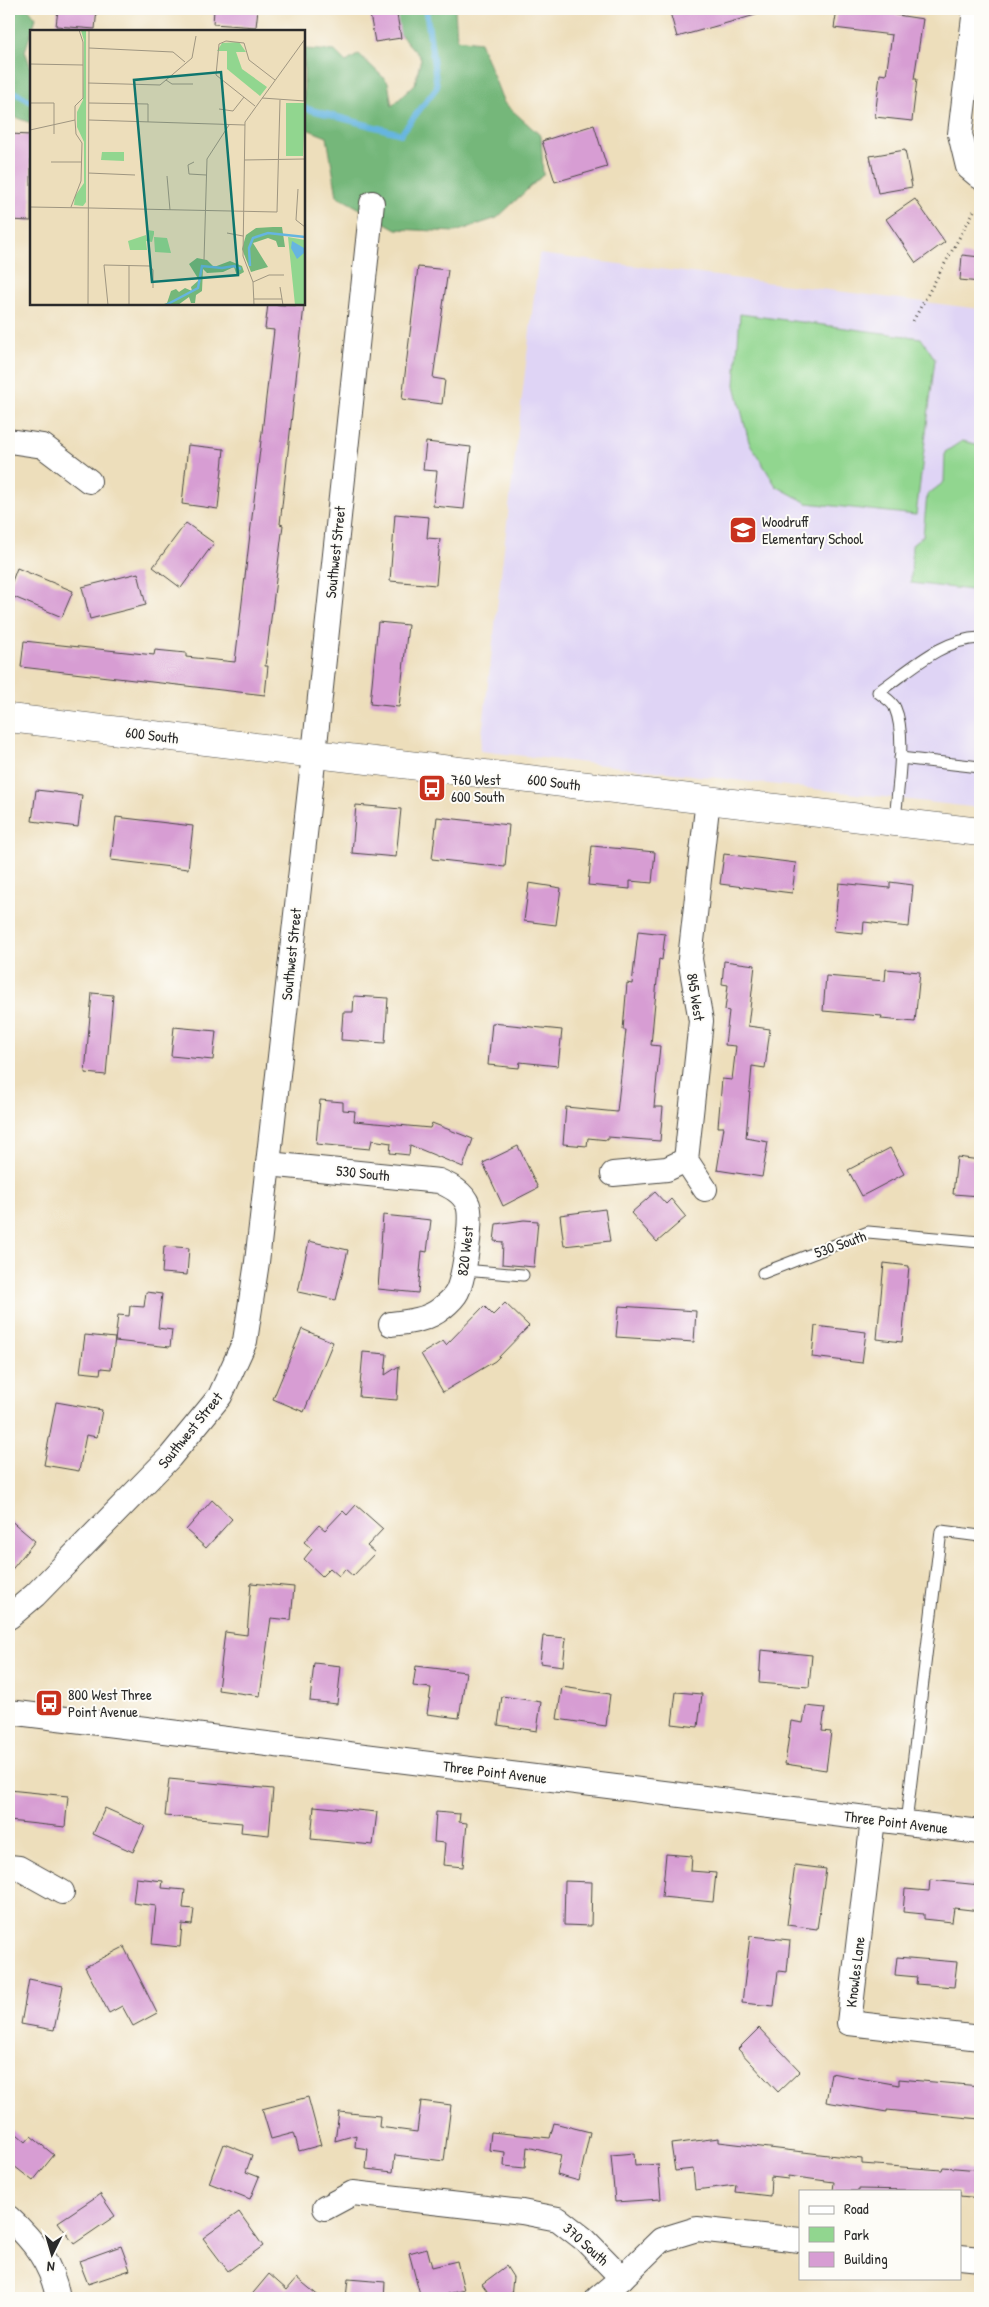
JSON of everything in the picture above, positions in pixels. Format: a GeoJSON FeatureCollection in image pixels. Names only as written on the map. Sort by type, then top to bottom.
{"type":"FeatureCollection","features":[{"type":"Feature","properties":{"kind":"street"},"geometry":{"type":"LineString","coordinates":[[975,9],[960,134],[968,167],[980,177]]}},
{"type":"Feature","properties":{"kind":"street","name":"Southwest Street"},"geometry":{"type":"LineString","coordinates":[[9,1617],[35,1595],[170,1457],[220,1396],[245,1341],[257,1262],[314,754],[372,202]]}},
{"type":"Feature","properties":{"kind":"street"},"geometry":{"type":"LineString","coordinates":[[9,441],[43,446],[89,481]]}},
{"type":"Feature","properties":{"kind":"street","name":"600 South"},"geometry":{"type":"LineString","coordinates":[[9,718],[980,832]]}},
{"type":"Feature","properties":{"kind":"street","name":"845 West"},"geometry":{"type":"LineString","coordinates":[[686,1160],[702,1021],[690,959],[708,799]]}},
{"type":"Feature","properties":{"kind":"street"},"geometry":{"type":"LineString","coordinates":[[613,1174],[667,1169],[686,1160],[705,1189]]}},
{"type":"Feature","properties":{"kind":"street","name":"530 South"},"geometry":{"type":"LineString","coordinates":[[268,1164],[439,1181],[456,1189]]}},
{"type":"Feature","properties":{"kind":"street","name":"820 West"},"geometry":{"type":"LineString","coordinates":[[391,1324],[419,1320],[440,1310],[456,1294],[464,1270],[469,1221],[468,1204],[456,1189]]}},
{"type":"Feature","properties":{"kind":"street","name":"Three Point Avenue"},"geometry":{"type":"LineString","coordinates":[[9,1712],[980,1832]]}},
{"type":"Feature","properties":{"kind":"street","name":"Knowles Lane"},"geometry":{"type":"LineString","coordinates":[[873,1819],[849,2024],[980,2038]]}},
{"type":"Feature","properties":{"kind":"street"},"geometry":{"type":"LineString","coordinates":[[9,1867],[19,1868],[62,1892]]}},
{"type":"Feature","properties":{"kind":"street","name":"370 South"},"geometry":{"type":"LineString","coordinates":[[325,2208],[353,2194],[522,2212],[558,2219],[585,2240],[622,2278],[660,2240],[697,2229],[799,2240]]}},
{"type":"Feature","properties":{"kind":"street"},"geometry":{"type":"LineString","coordinates":[[9,2218],[39,2248],[55,2280],[58,2298]]}},
{"type":"Feature","properties":{"kind":"street"},"geometry":{"type":"LineString","coordinates":[[962,2257],[980,2259]]}},
{"type":"Feature","properties":{"kind":"street"},"geometry":{"type":"LineString","coordinates":[[598,2298],[622,2278]]}},
{"type":"Feature","properties":{"kind":"lane"},"geometry":{"type":"LineString","coordinates":[[895,821],[900,758],[900,722],[895,706],[878,692],[944,647],[965,639],[980,638]]}},
{"type":"Feature","properties":{"kind":"lane"},"geometry":{"type":"LineString","coordinates":[[900,758],[980,767]]}},
{"type":"Feature","properties":{"kind":"lane","name":"530 South"},"geometry":{"type":"LineString","coordinates":[[763,1273],[868,1232],[980,1242]]}},
{"type":"Feature","properties":{"kind":"lane"},"geometry":{"type":"LineString","coordinates":[[464,1270],[523,1275]]}},
{"type":"Feature","properties":{"kind":"lane"},"geometry":{"type":"LineString","coordinates":[[906,1823],[941,1531],[980,1536]]}},
{"type":"Feature","properties":{"kind":"path"},"geometry":{"type":"LineString","coordinates":[[914,321],[974,211]]}},
{"type":"Feature","properties":{"kind":"shaded area","name":"Woodruff Elementary School"},"geometry":{"type":"Polygon","coordinates":[[[539,254],[980,309],[980,808],[480,751],[539,254]]]}},
{"type":"Feature","properties":{"kind":"green space"},"geometry":{"type":"Polygon","coordinates":[[[9,9],[29,9],[36,18],[32,30],[30,30],[25,51],[30,65],[30,123],[9,115],[9,9]]]}},
{"type":"Feature","properties":{"kind":"green space"},"geometry":{"type":"Polygon","coordinates":[[[394,9],[455,9],[457,39],[480,42],[504,103],[541,136],[543,175],[497,218],[455,232],[396,229],[337,196],[327,137],[305,128],[305,49],[335,51],[346,62],[359,54],[388,82],[392,106],[415,84],[421,58],[391,24],[394,9]]]}},
{"type":"Feature","properties":{"kind":"green space"},"geometry":{"type":"Polygon","coordinates":[[[740,314],[921,338],[935,359],[916,515],[807,503],[776,486],[749,442],[735,385],[740,314]]]}},
{"type":"Feature","properties":{"kind":"green space"},"geometry":{"type":"Polygon","coordinates":[[[962,441],[980,445],[980,591],[911,583],[912,545],[923,536],[927,495],[944,482],[945,452],[962,441]]]}},
{"type":"Feature","properties":{"kind":"building"},"geometry":{"type":"Polygon","coordinates":[[[58,9],[97,9],[95,29],[56,26],[58,9]]]}},
{"type":"Feature","properties":{"kind":"building"},"geometry":{"type":"Polygon","coordinates":[[[214,9],[258,9],[256,27],[213,24],[214,9]]]}},
{"type":"Feature","properties":{"kind":"building"},"geometry":{"type":"Polygon","coordinates":[[[369,9],[396,9],[401,38],[375,42],[369,9]]]}},
{"type":"Feature","properties":{"kind":"building"},"geometry":{"type":"Polygon","coordinates":[[[669,9],[759,9],[759,14],[677,37],[669,9]]]}},
{"type":"Feature","properties":{"kind":"building"},"geometry":{"type":"Polygon","coordinates":[[[837,9],[878,9],[877,12],[923,19],[914,79],[917,79],[912,121],[875,117],[880,74],[886,75],[892,35],[834,28],[837,9]]]}},
{"type":"Feature","properties":{"kind":"building"},"geometry":{"type":"Polygon","coordinates":[[[594,125],[607,167],[555,182],[542,141],[594,125]]]}},
{"type":"Feature","properties":{"kind":"building"},"geometry":{"type":"Polygon","coordinates":[[[9,134],[30,135],[30,221],[9,220],[9,134]]]}},
{"type":"Feature","properties":{"kind":"building"},"geometry":{"type":"Polygon","coordinates":[[[905,150],[912,187],[878,193],[870,156],[905,150]]]}},
{"type":"Feature","properties":{"kind":"building"},"geometry":{"type":"Polygon","coordinates":[[[915,199],[945,242],[916,263],[886,219],[915,199]]]}},
{"type":"Feature","properties":{"kind":"building"},"geometry":{"type":"Polygon","coordinates":[[[962,255],[980,257],[980,282],[960,280],[962,255]]]}},
{"type":"Feature","properties":{"kind":"building"},"geometry":{"type":"Polygon","coordinates":[[[418,267],[448,270],[433,378],[445,380],[442,404],[402,399],[418,267]]]}},
{"type":"Feature","properties":{"kind":"building"},"geometry":{"type":"Polygon","coordinates":[[[268,305],[304,306],[280,524],[283,525],[265,666],[268,666],[265,695],[21,667],[24,641],[154,655],[155,650],[186,653],[186,657],[235,662],[274,330],[265,329],[268,305]]]}},
{"type":"Feature","properties":{"kind":"building"},"geometry":{"type":"Polygon","coordinates":[[[426,442],[471,447],[464,509],[433,506],[437,471],[423,470],[426,442]]]}},
{"type":"Feature","properties":{"kind":"building"},"geometry":{"type":"Polygon","coordinates":[[[188,445],[224,449],[218,509],[182,504],[188,445]]]}},
{"type":"Feature","properties":{"kind":"building"},"geometry":{"type":"Polygon","coordinates":[[[395,514],[429,517],[427,538],[440,539],[436,585],[390,581],[395,514]]]}},
{"type":"Feature","properties":{"kind":"building"},"geometry":{"type":"Polygon","coordinates":[[[186,523],[214,543],[181,588],[153,567],[186,523]]]}},
{"type":"Feature","properties":{"kind":"building"},"geometry":{"type":"Polygon","coordinates":[[[17,568],[73,591],[62,617],[9,595],[9,589],[17,568]]]}},
{"type":"Feature","properties":{"kind":"building"},"geometry":{"type":"Polygon","coordinates":[[[138,573],[146,605],[90,619],[82,587],[138,573]]]}},
{"type":"Feature","properties":{"kind":"building"},"geometry":{"type":"Polygon","coordinates":[[[378,622],[408,625],[399,707],[370,704],[378,622]]]}},
{"type":"Feature","properties":{"kind":"building"},"geometry":{"type":"Polygon","coordinates":[[[36,790],[82,795],[78,827],[32,821],[36,790]]]}},
{"type":"Feature","properties":{"kind":"building"},"geometry":{"type":"Polygon","coordinates":[[[356,805],[401,809],[396,857],[352,853],[356,805]]]}},
{"type":"Feature","properties":{"kind":"building"},"geometry":{"type":"Polygon","coordinates":[[[116,817],[193,826],[188,869],[111,860],[116,817]]]}},
{"type":"Feature","properties":{"kind":"building"},"geometry":{"type":"Polygon","coordinates":[[[437,817],[509,825],[505,867],[432,859],[437,817]]]}},
{"type":"Feature","properties":{"kind":"building"},"geometry":{"type":"Polygon","coordinates":[[[592,846],[655,852],[652,883],[630,881],[630,889],[588,885],[592,846]]]}},
{"type":"Feature","properties":{"kind":"building"},"geometry":{"type":"Polygon","coordinates":[[[724,854],[796,863],[792,893],[720,884],[724,854]]]}},
{"type":"Feature","properties":{"kind":"building"},"geometry":{"type":"Polygon","coordinates":[[[890,882],[913,885],[909,927],[864,922],[863,934],[834,931],[839,883],[890,888],[890,882]]]}},
{"type":"Feature","properties":{"kind":"building"},"geometry":{"type":"Polygon","coordinates":[[[529,883],[561,888],[556,925],[524,921],[529,883]]]}},
{"type":"Feature","properties":{"kind":"building"},"geometry":{"type":"Polygon","coordinates":[[[638,931],[665,934],[662,960],[659,959],[651,1045],[660,1046],[654,1107],[663,1107],[660,1141],[608,1137],[608,1140],[588,1138],[587,1146],[563,1144],[566,1107],[617,1112],[626,1030],[623,1030],[627,983],[632,984],[638,931]]]}},
{"type":"Feature","properties":{"kind":"building"},"geometry":{"type":"Polygon","coordinates":[[[724,961],[755,965],[748,1026],[770,1029],[765,1068],[752,1066],[746,1138],[768,1142],[762,1177],[717,1170],[724,1127],[718,1127],[722,1079],[732,1080],[736,1046],[725,1045],[729,1011],[725,1010],[728,985],[722,984],[724,961]]]}},
{"type":"Feature","properties":{"kind":"building"},"geometry":{"type":"Polygon","coordinates":[[[886,969],[920,972],[915,1022],[881,1019],[882,1016],[823,1011],[826,976],[885,981],[886,969]]]}},
{"type":"Feature","properties":{"kind":"building"},"geometry":{"type":"Polygon","coordinates":[[[92,993],[113,995],[106,1075],[85,1073],[92,993]]]}},
{"type":"Feature","properties":{"kind":"building"},"geometry":{"type":"Polygon","coordinates":[[[354,996],[388,998],[385,1043],[341,1040],[343,1012],[353,1012],[354,996]]]}},
{"type":"Feature","properties":{"kind":"building"},"geometry":{"type":"Polygon","coordinates":[[[492,1023],[562,1030],[558,1066],[520,1062],[519,1068],[488,1065],[492,1023]]]}},
{"type":"Feature","properties":{"kind":"building"},"geometry":{"type":"Polygon","coordinates":[[[174,1027],[216,1031],[213,1060],[171,1056],[174,1027]]]}},
{"type":"Feature","properties":{"kind":"building"},"geometry":{"type":"Polygon","coordinates":[[[320,1100],[343,1102],[343,1110],[355,1111],[354,1121],[430,1128],[432,1123],[473,1139],[463,1167],[410,1145],[409,1155],[390,1153],[391,1143],[372,1140],[370,1149],[316,1144],[320,1100]]]}},
{"type":"Feature","properties":{"kind":"building"},"geometry":{"type":"Polygon","coordinates":[[[518,1146],[538,1188],[503,1206],[483,1163],[518,1146]]]}},
{"type":"Feature","properties":{"kind":"building"},"geometry":{"type":"Polygon","coordinates":[[[890,1148],[904,1174],[862,1196],[848,1170],[890,1148]]]}},
{"type":"Feature","properties":{"kind":"building"},"geometry":{"type":"Polygon","coordinates":[[[957,1157],[980,1160],[980,1196],[953,1194],[957,1157]]]}},
{"type":"Feature","properties":{"kind":"building"},"geometry":{"type":"Polygon","coordinates":[[[655,1192],[666,1204],[671,1199],[686,1217],[657,1242],[631,1213],[655,1192]]]}},
{"type":"Feature","properties":{"kind":"building"},"geometry":{"type":"Polygon","coordinates":[[[605,1209],[610,1241],[564,1246],[560,1215],[605,1209]]]}},
{"type":"Feature","properties":{"kind":"building"},"geometry":{"type":"Polygon","coordinates":[[[383,1215],[431,1220],[427,1252],[422,1251],[418,1293],[378,1289],[383,1215]]]}},
{"type":"Feature","properties":{"kind":"building"},"geometry":{"type":"Polygon","coordinates":[[[524,1220],[538,1221],[534,1267],[502,1264],[503,1242],[494,1241],[496,1224],[524,1220]]]}},
{"type":"Feature","properties":{"kind":"building"},"geometry":{"type":"Polygon","coordinates":[[[309,1241],[348,1250],[336,1300],[298,1292],[309,1241]]]}},
{"type":"Feature","properties":{"kind":"building"},"geometry":{"type":"Polygon","coordinates":[[[164,1246],[189,1248],[187,1275],[162,1273],[164,1246]]]}},
{"type":"Feature","properties":{"kind":"building"},"geometry":{"type":"Polygon","coordinates":[[[884,1263],[909,1266],[902,1342],[877,1339],[884,1263]]]}},
{"type":"Feature","properties":{"kind":"building"},"geometry":{"type":"Polygon","coordinates":[[[146,1292],[162,1294],[158,1328],[172,1330],[170,1347],[115,1341],[118,1315],[129,1316],[130,1306],[144,1307],[146,1292]]]}},
{"type":"Feature","properties":{"kind":"building"},"geometry":{"type":"Polygon","coordinates":[[[505,1303],[529,1326],[495,1361],[443,1392],[421,1354],[443,1341],[446,1345],[484,1306],[493,1315],[505,1303]]]}},
{"type":"Feature","properties":{"kind":"building"},"geometry":{"type":"Polygon","coordinates":[[[619,1306],[696,1311],[694,1342],[616,1337],[619,1306]]]}},
{"type":"Feature","properties":{"kind":"building"},"geometry":{"type":"Polygon","coordinates":[[[815,1326],[866,1332],[862,1363],[812,1357],[815,1326]]]}},
{"type":"Feature","properties":{"kind":"building"},"geometry":{"type":"Polygon","coordinates":[[[302,1329],[333,1342],[304,1412],[273,1399],[302,1329]]]}},
{"type":"Feature","properties":{"kind":"building"},"geometry":{"type":"Polygon","coordinates":[[[85,1335],[115,1338],[111,1369],[101,1368],[100,1374],[80,1372],[85,1335]]]}},
{"type":"Feature","properties":{"kind":"building"},"geometry":{"type":"Polygon","coordinates":[[[363,1352],[387,1354],[385,1375],[399,1366],[397,1400],[359,1397],[363,1352]]]}},
{"type":"Feature","properties":{"kind":"building"},"geometry":{"type":"Polygon","coordinates":[[[56,1402],[102,1410],[97,1437],[86,1435],[79,1471],[44,1465],[56,1402]]]}},
{"type":"Feature","properties":{"kind":"building"},"geometry":{"type":"Polygon","coordinates":[[[212,1500],[232,1519],[206,1548],[186,1530],[212,1500]]]}},
{"type":"Feature","properties":{"kind":"building"},"geometry":{"type":"Polygon","coordinates":[[[356,1505],[383,1529],[367,1546],[375,1553],[353,1576],[345,1569],[339,1576],[330,1568],[322,1576],[304,1559],[312,1549],[304,1542],[319,1525],[325,1530],[343,1511],[347,1515],[356,1505]]]}},
{"type":"Feature","properties":{"kind":"building"},"geometry":{"type":"Polygon","coordinates":[[[9,1519],[35,1541],[9,1573],[9,1519]]]}},
{"type":"Feature","properties":{"kind":"building"},"geometry":{"type":"Polygon","coordinates":[[[251,1583],[294,1587],[291,1620],[271,1618],[260,1696],[218,1690],[225,1632],[247,1635],[251,1583]]]}},
{"type":"Feature","properties":{"kind":"building"},"geometry":{"type":"Polygon","coordinates":[[[543,1636],[566,1638],[563,1666],[540,1663],[543,1636]]]}},
{"type":"Feature","properties":{"kind":"building"},"geometry":{"type":"Polygon","coordinates":[[[761,1650],[812,1655],[809,1687],[759,1683],[761,1650]]]}},
{"type":"Feature","properties":{"kind":"building"},"geometry":{"type":"Polygon","coordinates":[[[314,1663],[341,1666],[337,1704],[310,1701],[314,1663]]]}},
{"type":"Feature","properties":{"kind":"building"},"geometry":{"type":"Polygon","coordinates":[[[416,1666],[466,1672],[459,1718],[427,1714],[431,1688],[413,1686],[416,1666]]]}},
{"type":"Feature","properties":{"kind":"building"},"geometry":{"type":"Polygon","coordinates":[[[562,1687],[610,1694],[606,1726],[557,1719],[562,1687]]]}},
{"type":"Feature","properties":{"kind":"building"},"geometry":{"type":"Polygon","coordinates":[[[676,1692],[702,1694],[698,1727],[672,1724],[676,1692]]]}},
{"type":"Feature","properties":{"kind":"building"},"geometry":{"type":"Polygon","coordinates":[[[502,1696],[541,1702],[537,1731],[498,1725],[502,1696]]]}},
{"type":"Feature","properties":{"kind":"building"},"geometry":{"type":"Polygon","coordinates":[[[806,1706],[825,1708],[822,1731],[831,1732],[826,1770],[785,1764],[791,1721],[803,1723],[806,1706]]]}},
{"type":"Feature","properties":{"kind":"building"},"geometry":{"type":"Polygon","coordinates":[[[169,1779],[273,1789],[269,1835],[241,1832],[242,1823],[165,1816],[169,1779]]]}},
{"type":"Feature","properties":{"kind":"building"},"geometry":{"type":"Polygon","coordinates":[[[9,1790],[68,1796],[65,1827],[9,1821],[9,1790]]]}},
{"type":"Feature","properties":{"kind":"building"},"geometry":{"type":"Polygon","coordinates":[[[314,1806],[377,1812],[373,1845],[311,1839],[314,1806]]]}},
{"type":"Feature","properties":{"kind":"building"},"geometry":{"type":"Polygon","coordinates":[[[105,1808],[145,1826],[133,1852],[93,1834],[105,1808]]]}},
{"type":"Feature","properties":{"kind":"building"},"geometry":{"type":"Polygon","coordinates":[[[436,1812],[460,1814],[459,1822],[467,1823],[463,1867],[443,1865],[445,1843],[434,1842],[436,1812]]]}},
{"type":"Feature","properties":{"kind":"building"},"geometry":{"type":"Polygon","coordinates":[[[666,1854],[692,1856],[691,1871],[716,1873],[713,1902],[662,1897],[666,1854]]]}},
{"type":"Feature","properties":{"kind":"building"},"geometry":{"type":"Polygon","coordinates":[[[795,1865],[826,1869],[817,1929],[787,1925],[795,1865]]]}},
{"type":"Feature","properties":{"kind":"building"},"geometry":{"type":"Polygon","coordinates":[[[136,1878],[163,1881],[162,1888],[185,1890],[183,1908],[194,1909],[192,1925],[182,1924],[180,1947],[152,1944],[156,1906],[133,1903],[136,1878]]]}},
{"type":"Feature","properties":{"kind":"building"},"geometry":{"type":"Polygon","coordinates":[[[930,1880],[980,1885],[980,1911],[954,1908],[952,1922],[924,1919],[924,1914],[903,1912],[905,1889],[929,1891],[930,1880]]]}},
{"type":"Feature","properties":{"kind":"building"},"geometry":{"type":"Polygon","coordinates":[[[565,1881],[592,1882],[591,1926],[564,1925],[565,1881]]]}},
{"type":"Feature","properties":{"kind":"building"},"geometry":{"type":"Polygon","coordinates":[[[750,1936],[790,1940],[787,1972],[778,1971],[774,2006],[742,2003],[750,1936]]]}},
{"type":"Feature","properties":{"kind":"building"},"geometry":{"type":"Polygon","coordinates":[[[124,1947],[157,2013],[133,2026],[122,2006],[109,2013],[85,1967],[124,1947]]]}},
{"type":"Feature","properties":{"kind":"building"},"geometry":{"type":"Polygon","coordinates":[[[897,1957],[957,1962],[954,1987],[916,1984],[917,1977],[895,1975],[897,1957]]]}},
{"type":"Feature","properties":{"kind":"building"},"geometry":{"type":"Polygon","coordinates":[[[29,1979],[63,1986],[54,2030],[21,2024],[29,1979]]]}},
{"type":"Feature","properties":{"kind":"building"},"geometry":{"type":"Polygon","coordinates":[[[759,2028],[800,2071],[778,2092],[738,2049],[759,2028]]]}},
{"type":"Feature","properties":{"kind":"building"},"geometry":{"type":"Polygon","coordinates":[[[831,2073],[899,2085],[899,2079],[980,2086],[980,2119],[887,2110],[887,2112],[826,2102],[831,2073]]]}},
{"type":"Feature","properties":{"kind":"building"},"geometry":{"type":"Polygon","coordinates":[[[308,2097],[321,2145],[299,2151],[294,2133],[271,2139],[262,2109],[308,2097]]]}},
{"type":"Feature","properties":{"kind":"building"},"geometry":{"type":"Polygon","coordinates":[[[421,2101],[451,2105],[444,2161],[395,2155],[393,2172],[366,2169],[368,2149],[355,2147],[356,2135],[335,2141],[339,2112],[380,2116],[379,2127],[417,2132],[421,2101]]]}},
{"type":"Feature","properties":{"kind":"building"},"geometry":{"type":"Polygon","coordinates":[[[554,2123],[590,2132],[579,2181],[557,2175],[561,2155],[527,2147],[525,2168],[504,2166],[505,2152],[489,2150],[491,2132],[550,2138],[554,2123]]]}},
{"type":"Feature","properties":{"kind":"building"},"geometry":{"type":"Polygon","coordinates":[[[9,2127],[26,2142],[31,2136],[54,2155],[33,2181],[9,2162],[9,2127]]]}},
{"type":"Feature","properties":{"kind":"building"},"geometry":{"type":"Polygon","coordinates":[[[719,2138],[719,2142],[862,2159],[862,2164],[942,2170],[943,2167],[980,2170],[980,2198],[962,2196],[962,2190],[833,2190],[834,2182],[788,2176],[788,2179],[771,2177],[770,2196],[735,2192],[736,2185],[695,2190],[693,2169],[675,2171],[671,2144],[719,2138]]]}},
{"type":"Feature","properties":{"kind":"building"},"geometry":{"type":"Polygon","coordinates":[[[224,2144],[252,2155],[246,2172],[259,2177],[250,2199],[209,2183],[224,2144]]]}},
{"type":"Feature","properties":{"kind":"building"},"geometry":{"type":"Polygon","coordinates":[[[634,2153],[635,2166],[658,2164],[661,2199],[615,2202],[611,2155],[634,2153]]]}},
{"type":"Feature","properties":{"kind":"building"},"geometry":{"type":"Polygon","coordinates":[[[100,2194],[115,2216],[74,2244],[58,2222],[100,2194]]]}},
{"type":"Feature","properties":{"kind":"building"},"geometry":{"type":"Polygon","coordinates":[[[239,2212],[263,2246],[228,2271],[203,2238],[239,2212]]]}},
{"type":"Feature","properties":{"kind":"building"},"geometry":{"type":"Polygon","coordinates":[[[121,2246],[130,2270],[88,2284],[79,2261],[121,2246]]]}},
{"type":"Feature","properties":{"kind":"building"},"geometry":{"type":"Polygon","coordinates":[[[427,2248],[432,2267],[457,2261],[464,2290],[431,2298],[421,2298],[409,2253],[427,2248]]]}},
{"type":"Feature","properties":{"kind":"building"},"geometry":{"type":"Polygon","coordinates":[[[506,2266],[513,2277],[511,2298],[492,2298],[482,2284],[506,2266]]]}},
{"type":"Feature","properties":{"kind":"building"},"geometry":{"type":"Polygon","coordinates":[[[269,2274],[287,2290],[297,2278],[321,2298],[249,2298],[269,2274]]]}},
{"type":"Feature","properties":{"kind":"building"},"geometry":{"type":"Polygon","coordinates":[[[348,2279],[385,2282],[384,2298],[346,2298],[348,2279]]]}},
{"type":"Feature","properties":{"kind":"waterway"},"geometry":{"type":"LineString","coordinates":[[305,108],[401,134],[437,87],[426,9]]}},
{"type":"Feature","properties":{"kind":"waterway"},"geometry":{"type":"LineString","coordinates":[[9,89],[30,101]]}},
{"type":"Feature","properties":{"kind":"place","name":"Woodruff Elementary School"},"geometry":{"type":"Point","coordinates":[743,530]}},
{"type":"Feature","properties":{"kind":"place","name":"760 West 600 South"},"geometry":{"type":"Point","coordinates":[432,788]}},
{"type":"Feature","properties":{"kind":"place","name":"800 West Three Point Avenue"},"geometry":{"type":"Point","coordinates":[49,1703]}}]}
